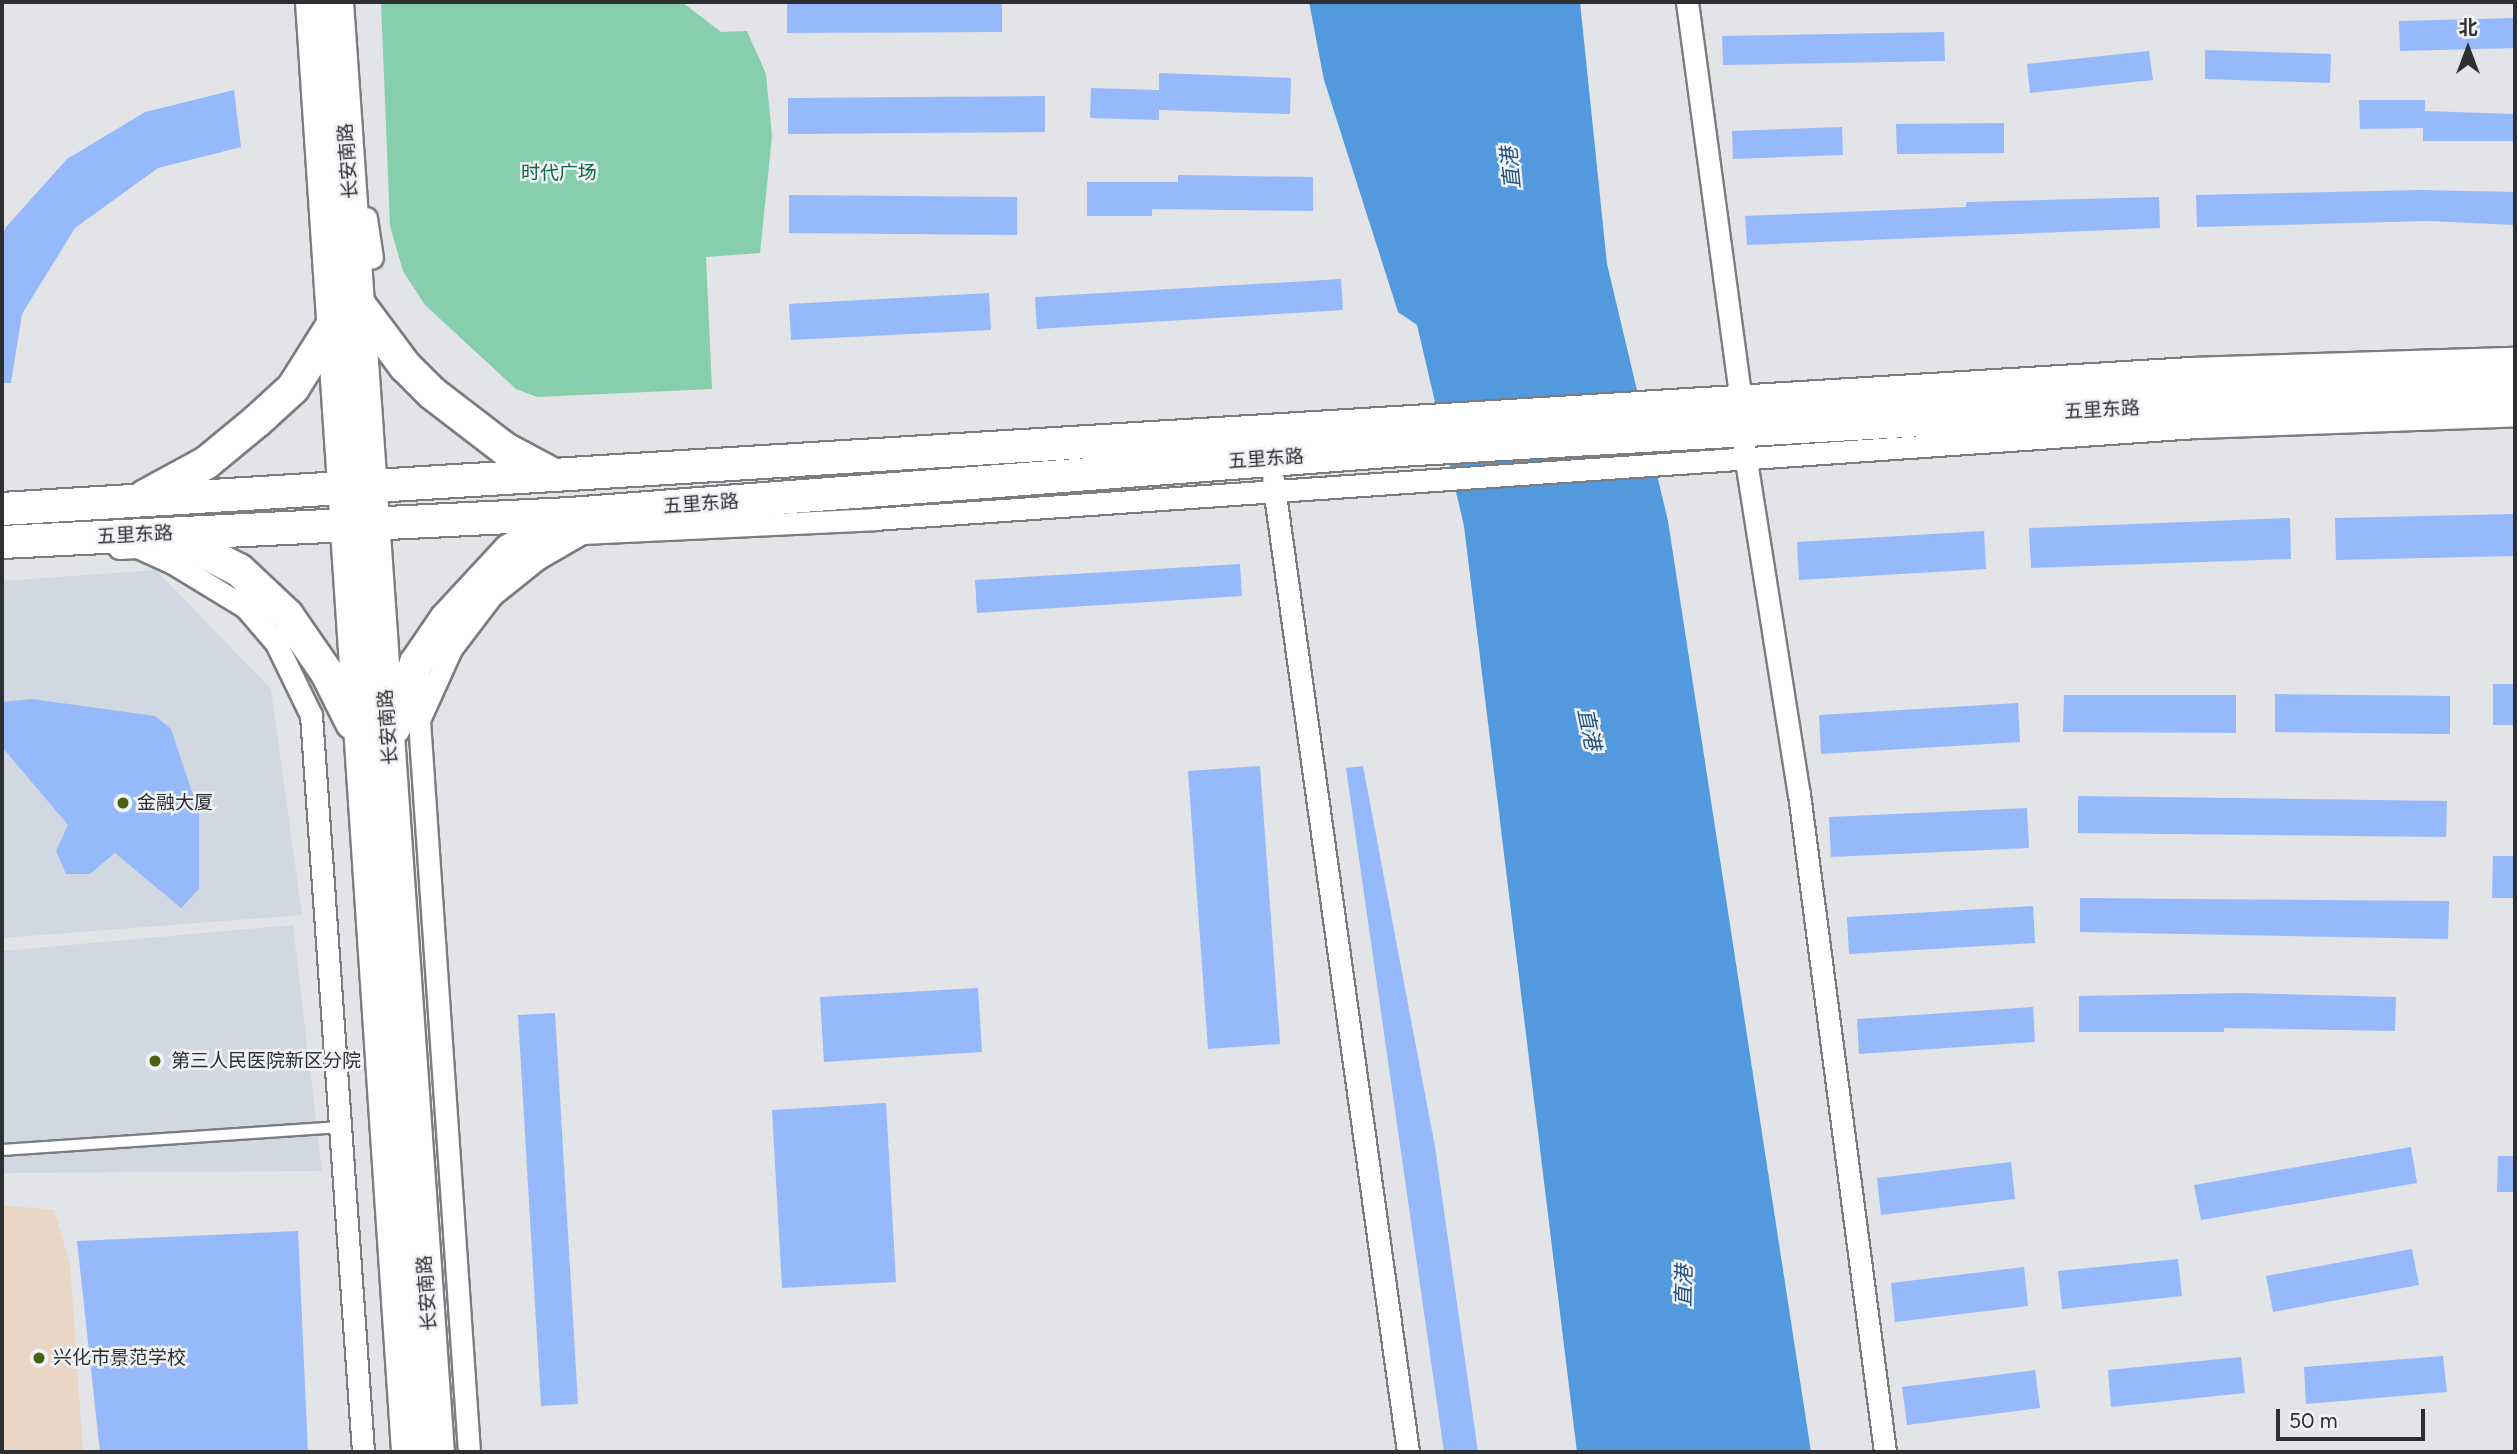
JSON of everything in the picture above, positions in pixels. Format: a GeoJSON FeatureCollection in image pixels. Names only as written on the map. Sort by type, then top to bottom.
{"type":"FeatureCollection","features":[{"type":"Feature","properties":{"kind":"main road","name":"长安南路"},"geometry":{"type":"LineString","coordinates":[[312,2],[344,522],[374,738],[438,1452]]}},
{"type":"Feature","properties":{"kind":"main road","name":"长安南路"},"geometry":{"type":"LineString","coordinates":[[337,2],[374,488],[374,738],[408,1452]]}},
{"type":"Feature","properties":{"kind":"main road"},"geometry":{"type":"LineString","coordinates":[[358,303],[405,366],[432,393],[505,449],[554,475]]}},
{"type":"Feature","properties":{"kind":"main road"},"geometry":{"type":"LineString","coordinates":[[137,500],[206,463],[257,421],[293,388],[332,326]]}},
{"type":"Feature","properties":{"kind":"main road","name":"五里东路"},"geometry":{"type":"LineString","coordinates":[[1743,432],[2191,374],[2515,363]]}},
{"type":"Feature","properties":{"kind":"main road","name":"五里东路"},"geometry":{"type":"LineString","coordinates":[[2,509],[554,475],[1268,444],[1401,451],[2201,404],[2515,393]]}},
{"type":"Feature","properties":{"kind":"main road","name":"五里东路"},"geometry":{"type":"LineString","coordinates":[[2,542],[375,520],[570,514],[1268,444]]}},
{"type":"Feature","properties":{"kind":"main road"},"geometry":{"type":"LineString","coordinates":[[168,534],[239,570],[287,615],[374,738],[416,663],[446,619],[509,551],[570,514]]}},
{"type":"Feature","properties":{"kind":"street"},"geometry":{"type":"LineString","coordinates":[[352,2],[372,258]]}},
{"type":"Feature","properties":{"kind":"street"},"geometry":{"type":"LineString","coordinates":[[1687,2],[1743,432],[1799,794],[1885,1452]]}},
{"type":"Feature","properties":{"kind":"street"},"geometry":{"type":"LineString","coordinates":[[1743,432],[2195,427],[2515,415]]}},
{"type":"Feature","properties":{"kind":"street"},"geometry":{"type":"LineString","coordinates":[[1268,444],[1408,1452]]}},
{"type":"Feature","properties":{"kind":"street"},"geometry":{"type":"LineString","coordinates":[[469,1452],[419,720],[451,649],[492,595],[537,559],[582,533],[1274,492],[1401,451]]}},
{"type":"Feature","properties":{"kind":"street"},"geometry":{"type":"LineString","coordinates":[[2,555],[136,547],[245,607],[276,643],[311,715],[363,1452]]}},
{"type":"Feature","properties":{"kind":"lane"},"geometry":{"type":"LineString","coordinates":[[2,1150],[338,1127]]}},
{"type":"Feature","properties":{"kind":"shaded area","name":"金融大厦"},"geometry":{"type":"Polygon","coordinates":[[[156,570],[271,689],[302,915],[2,938],[2,581],[156,570]]]}},
{"type":"Feature","properties":{"kind":"shaded area","name":"第三人民医院新区分院"},"geometry":{"type":"Polygon","coordinates":[[[293,925],[322,1171],[2,1173],[2,951],[293,925]]]}},
{"type":"Feature","properties":{"kind":"shaded area","name":"兴化市景范学校"},"geometry":{"type":"Polygon","coordinates":[[[2,1205],[54,1210],[70,1264],[83,1452],[2,1452],[2,1205]]]}},
{"type":"Feature","properties":{"kind":"green space","name":"时代广场"},"geometry":{"type":"Polygon","coordinates":[[[381,2],[682,2],[721,32],[747,31],[766,74],[772,136],[760,253],[706,257],[712,389],[537,397],[516,389],[425,305],[403,271],[390,226],[381,2]]]}},
{"type":"Feature","properties":{"kind":"water","name":"直港"},"geometry":{"type":"Polygon","coordinates":[[[1309,2],[1580,2],[1607,264],[1668,521],[1811,1452],[1577,1452],[1464,526],[1417,325],[1398,312],[1324,80],[1309,2]]]}},
{"type":"Feature","properties":{"kind":"building"},"geometry":{"type":"Polygon","coordinates":[[[787,2],[1002,2],[1002,32],[787,33],[787,2]]]}},
{"type":"Feature","properties":{"kind":"building"},"geometry":{"type":"Polygon","coordinates":[[[2515,18],[2515,48],[2400,51],[2399,21],[2515,18]]]}},
{"type":"Feature","properties":{"kind":"building"},"geometry":{"type":"Polygon","coordinates":[[[1944,32],[1945,61],[1723,65],[1722,36],[1944,32]]]}},
{"type":"Feature","properties":{"kind":"building"},"geometry":{"type":"Polygon","coordinates":[[[2205,50],[2331,54],[2330,83],[2205,79],[2205,50]]]}},
{"type":"Feature","properties":{"kind":"building"},"geometry":{"type":"Polygon","coordinates":[[[2149,51],[2153,80],[2030,93],[2027,64],[2149,51]]]}},
{"type":"Feature","properties":{"kind":"building"},"geometry":{"type":"Polygon","coordinates":[[[1159,73],[1291,78],[1290,114],[1159,110],[1159,120],[1090,118],[1091,88],[1159,90],[1159,73]]]}},
{"type":"Feature","properties":{"kind":"building"},"geometry":{"type":"Polygon","coordinates":[[[234,90],[241,147],[158,168],[75,228],[22,314],[11,383],[2,383],[2,236],[6,227],[67,159],[145,112],[234,90]]]}},
{"type":"Feature","properties":{"kind":"building"},"geometry":{"type":"Polygon","coordinates":[[[1045,96],[1045,132],[788,134],[788,98],[1045,96]]]}},
{"type":"Feature","properties":{"kind":"building"},"geometry":{"type":"Polygon","coordinates":[[[2359,100],[2425,100],[2425,111],[2515,114],[2515,141],[2423,141],[2423,128],[2360,129],[2359,100]]]}},
{"type":"Feature","properties":{"kind":"building"},"geometry":{"type":"Polygon","coordinates":[[[2004,123],[2004,153],[1897,154],[1896,124],[2004,123]]]}},
{"type":"Feature","properties":{"kind":"building"},"geometry":{"type":"Polygon","coordinates":[[[1842,127],[1843,155],[1733,159],[1732,131],[1842,127]]]}},
{"type":"Feature","properties":{"kind":"building"},"geometry":{"type":"Polygon","coordinates":[[[1178,175],[1313,177],[1313,211],[1152,209],[1152,216],[1087,216],[1087,182],[1178,182],[1178,175]]]}},
{"type":"Feature","properties":{"kind":"building"},"geometry":{"type":"Polygon","coordinates":[[[2421,190],[2515,192],[2515,225],[2428,221],[2197,227],[2196,195],[2421,190]]]}},
{"type":"Feature","properties":{"kind":"building"},"geometry":{"type":"Polygon","coordinates":[[[789,195],[1017,197],[1017,235],[789,233],[789,195]]]}},
{"type":"Feature","properties":{"kind":"building"},"geometry":{"type":"Polygon","coordinates":[[[2159,197],[2160,228],[1747,245],[1745,216],[1966,207],[1966,202],[2159,197]]]}},
{"type":"Feature","properties":{"kind":"building"},"geometry":{"type":"Polygon","coordinates":[[[1341,279],[1343,310],[1037,329],[1035,297],[1341,279]]]}},
{"type":"Feature","properties":{"kind":"building"},"geometry":{"type":"Polygon","coordinates":[[[989,293],[991,330],[791,340],[789,304],[989,293]]]}},
{"type":"Feature","properties":{"kind":"building"},"geometry":{"type":"Polygon","coordinates":[[[2515,514],[2515,556],[2336,560],[2335,518],[2515,514]]]}},
{"type":"Feature","properties":{"kind":"building"},"geometry":{"type":"Polygon","coordinates":[[[2290,518],[2291,559],[2031,568],[2029,528],[2290,518]]]}},
{"type":"Feature","properties":{"kind":"building"},"geometry":{"type":"Polygon","coordinates":[[[1984,531],[1986,569],[1799,580],[1797,542],[1984,531]]]}},
{"type":"Feature","properties":{"kind":"building"},"geometry":{"type":"Polygon","coordinates":[[[1240,564],[1242,596],[977,613],[975,580],[1240,564]]]}},
{"type":"Feature","properties":{"kind":"building"},"geometry":{"type":"Polygon","coordinates":[[[2493,684],[2515,684],[2515,725],[2493,725],[2493,684]]]}},
{"type":"Feature","properties":{"kind":"building"},"geometry":{"type":"Polygon","coordinates":[[[2275,694],[2450,696],[2450,734],[2275,732],[2275,694]]]}},
{"type":"Feature","properties":{"kind":"building"},"geometry":{"type":"Polygon","coordinates":[[[2064,695],[2236,695],[2236,733],[2063,732],[2064,695]]]}},
{"type":"Feature","properties":{"kind":"building","name":"金融大厦"},"geometry":{"type":"Polygon","coordinates":[[[32,699],[155,716],[171,729],[199,813],[199,889],[181,908],[115,853],[90,874],[66,874],[56,851],[68,825],[2,747],[2,702],[32,699]]]}},
{"type":"Feature","properties":{"kind":"building"},"geometry":{"type":"Polygon","coordinates":[[[2018,703],[2020,742],[1821,754],[1819,715],[2018,703]]]}},
{"type":"Feature","properties":{"kind":"building"},"geometry":{"type":"Polygon","coordinates":[[[1260,766],[1280,1044],[1208,1049],[1188,771],[1260,766]]]}},
{"type":"Feature","properties":{"kind":"building"},"geometry":{"type":"Polygon","coordinates":[[[1363,766],[1435,1147],[1478,1452],[1444,1452],[1346,768],[1363,766]]]}},
{"type":"Feature","properties":{"kind":"building"},"geometry":{"type":"Polygon","coordinates":[[[2078,796],[2447,801],[2446,837],[2078,833],[2078,796]]]}},
{"type":"Feature","properties":{"kind":"building"},"geometry":{"type":"Polygon","coordinates":[[[2027,808],[2029,848],[1831,857],[1829,817],[2027,808]]]}},
{"type":"Feature","properties":{"kind":"building"},"geometry":{"type":"Polygon","coordinates":[[[2493,856],[2515,856],[2515,898],[2492,898],[2493,856]]]}},
{"type":"Feature","properties":{"kind":"building"},"geometry":{"type":"Polygon","coordinates":[[[2080,898],[2449,901],[2448,939],[2080,932],[2080,898]]]}},
{"type":"Feature","properties":{"kind":"building"},"geometry":{"type":"Polygon","coordinates":[[[2033,906],[2035,943],[1849,954],[1847,917],[2033,906]]]}},
{"type":"Feature","properties":{"kind":"building"},"geometry":{"type":"Polygon","coordinates":[[[978,988],[982,1052],[824,1062],[820,997],[978,988]]]}},
{"type":"Feature","properties":{"kind":"building"},"geometry":{"type":"Polygon","coordinates":[[[2242,993],[2396,997],[2395,1031],[2224,1028],[2224,1032],[2079,1032],[2079,996],[2242,993]]]}},
{"type":"Feature","properties":{"kind":"building"},"geometry":{"type":"Polygon","coordinates":[[[2033,1007],[2035,1042],[1859,1054],[1857,1019],[2033,1007]]]}},
{"type":"Feature","properties":{"kind":"building"},"geometry":{"type":"Polygon","coordinates":[[[555,1013],[578,1404],[541,1406],[518,1015],[555,1013]]]}},
{"type":"Feature","properties":{"kind":"building"},"geometry":{"type":"Polygon","coordinates":[[[886,1103],[896,1282],[782,1288],[772,1110],[886,1103]]]}},
{"type":"Feature","properties":{"kind":"building"},"geometry":{"type":"Polygon","coordinates":[[[2411,1147],[2417,1183],[2201,1220],[2194,1185],[2411,1147]]]}},
{"type":"Feature","properties":{"kind":"building"},"geometry":{"type":"Polygon","coordinates":[[[2498,1156],[2515,1156],[2515,1192],[2497,1192],[2498,1156]]]}},
{"type":"Feature","properties":{"kind":"building"},"geometry":{"type":"Polygon","coordinates":[[[2011,1162],[2015,1199],[1881,1215],[1877,1178],[2011,1162]]]}},
{"type":"Feature","properties":{"kind":"building"},"geometry":{"type":"Polygon","coordinates":[[[298,1231],[308,1452],[100,1452],[77,1241],[298,1231]]]}},
{"type":"Feature","properties":{"kind":"building"},"geometry":{"type":"Polygon","coordinates":[[[2412,1249],[2419,1285],[2273,1312],[2266,1276],[2412,1249]]]}},
{"type":"Feature","properties":{"kind":"building"},"geometry":{"type":"Polygon","coordinates":[[[2178,1259],[2182,1296],[2062,1309],[2058,1271],[2178,1259]]]}},
{"type":"Feature","properties":{"kind":"building"},"geometry":{"type":"Polygon","coordinates":[[[2024,1267],[2028,1306],[1895,1322],[1891,1283],[2024,1267]]]}},
{"type":"Feature","properties":{"kind":"building"},"geometry":{"type":"Polygon","coordinates":[[[2443,1356],[2447,1392],[2306,1404],[2304,1367],[2443,1356]]]}},
{"type":"Feature","properties":{"kind":"building"},"geometry":{"type":"Polygon","coordinates":[[[2241,1357],[2245,1393],[2111,1407],[2108,1370],[2241,1357]]]}},
{"type":"Feature","properties":{"kind":"building"},"geometry":{"type":"Polygon","coordinates":[[[2035,1370],[2040,1408],[1907,1425],[1902,1387],[2035,1370]]]}},
{"type":"Feature","properties":{"kind":"place","name":"金融大厦"},"geometry":{"type":"Point","coordinates":[123,803]}},
{"type":"Feature","properties":{"kind":"place","name":"第三人民医院新区分院"},"geometry":{"type":"Point","coordinates":[155,1061]}},
{"type":"Feature","properties":{"kind":"place","name":"兴化市景范学校"},"geometry":{"type":"Point","coordinates":[39,1358]}}]}
